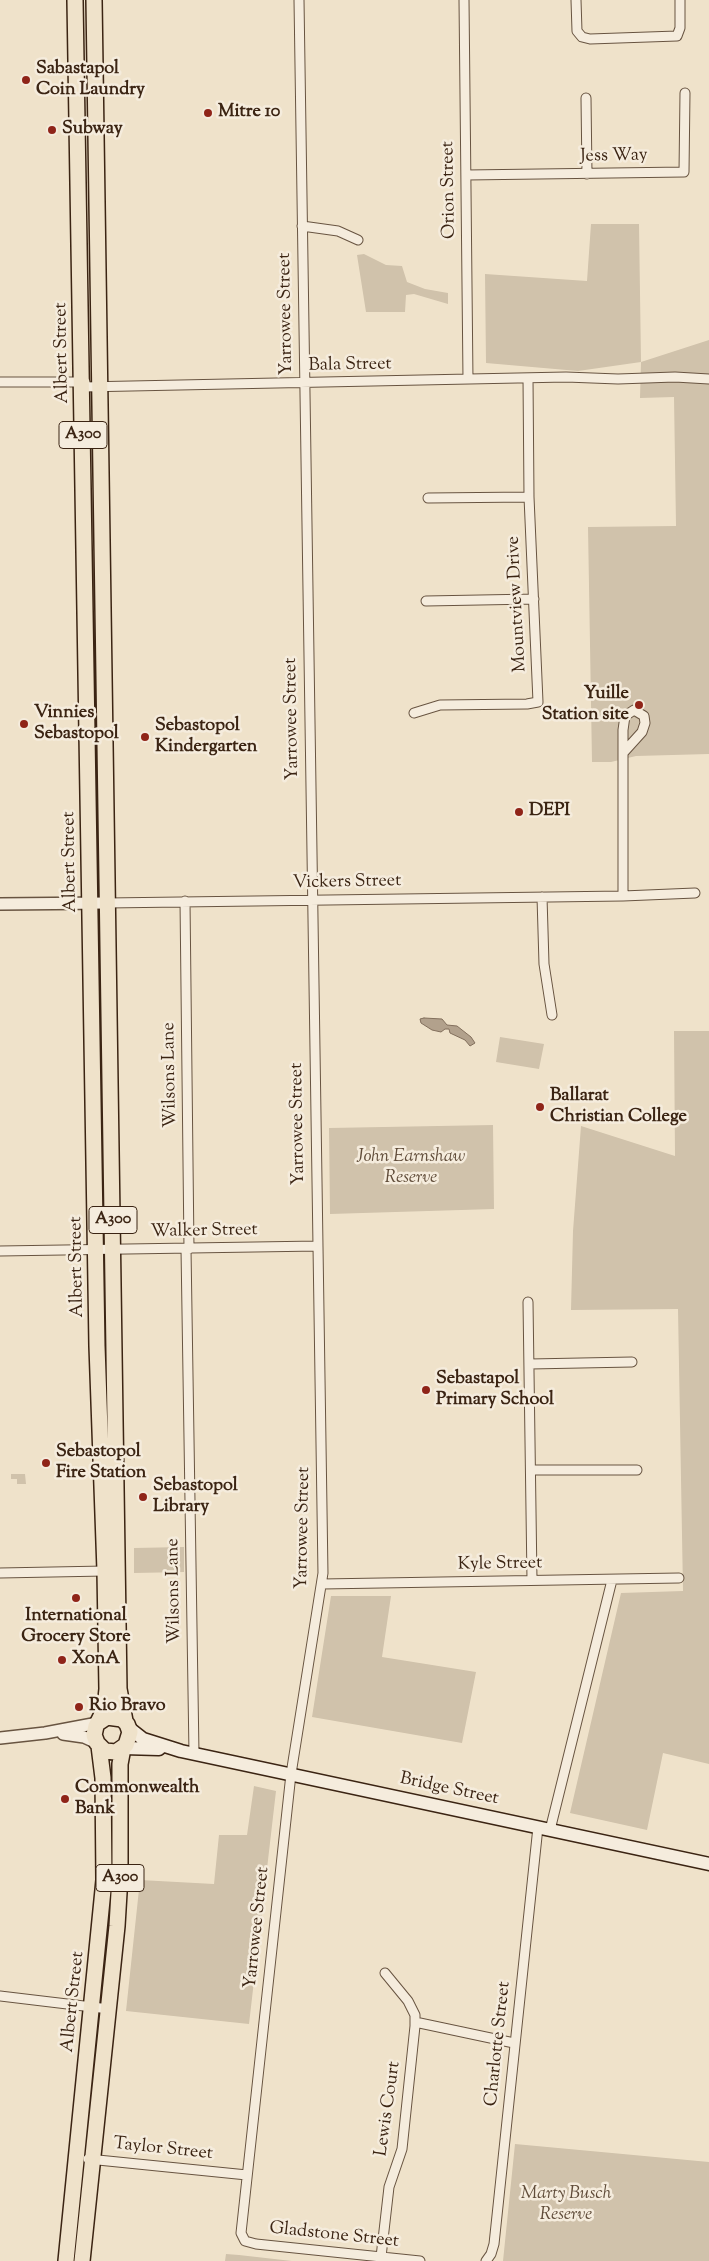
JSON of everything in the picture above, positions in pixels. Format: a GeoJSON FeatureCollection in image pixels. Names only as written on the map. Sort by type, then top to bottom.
{"type":"FeatureCollection","features":[{"type":"Feature","properties":{"kind":"highway","name":"Albert Street"},"geometry":{"type":"LineString","coordinates":[[76,0],[95,1249],[107,1695],[105,1708],[98,1723]]}},
{"type":"Feature","properties":{"kind":"highway","name":"Albert Street"},"geometry":{"type":"LineString","coordinates":[[94,0],[119,1689],[127,1725]]}},
{"type":"Feature","properties":{"kind":"highway"},"geometry":{"type":"LineString","coordinates":[[77,94],[96,92]]}},
{"type":"Feature","properties":{"kind":"highway"},"geometry":{"type":"LineString","coordinates":[[111,1716],[127,1725],[130,1737],[123,1748],[113,1752],[98,1745],[94,1735],[98,1723],[104,1718],[111,1716]]}},
{"type":"Feature","properties":{"kind":"highway","name":"Albert Street"},"geometry":{"type":"LineString","coordinates":[[66,2261],[104,1880],[103,1778],[98,1745]]}},
{"type":"Feature","properties":{"kind":"highway","name":"Albert Street"},"geometry":{"type":"LineString","coordinates":[[82,2261],[109,2008],[120,1876],[120,1764],[123,1748]]}},
{"type":"Feature","properties":{"kind":"main road"},"geometry":{"type":"LineString","coordinates":[[127,1725],[143,1738],[181,1751]]}},
{"type":"Feature","properties":{"kind":"main road"},"geometry":{"type":"LineString","coordinates":[[123,1748],[181,1751]]}},
{"type":"Feature","properties":{"kind":"main road","name":"Bridge Street"},"geometry":{"type":"LineString","coordinates":[[181,1751],[709,1864]]}},
{"type":"Feature","properties":{"kind":"street","name":"Yarrowee Street"},"geometry":{"type":"LineString","coordinates":[[245,2241],[241,2231],[291,1774],[322,1584],[299,0]]}},
{"type":"Feature","properties":{"kind":"street","name":"Orion Street"},"geometry":{"type":"LineString","coordinates":[[464,0],[468,379]]}},
{"type":"Feature","properties":{"kind":"street"},"geometry":{"type":"LineString","coordinates":[[576,0],[577,31],[582,37],[592,39],[665,38],[677,36],[680,28],[680,0]]}},
{"type":"Feature","properties":{"kind":"street","name":"Jess Way"},"geometry":{"type":"LineString","coordinates":[[467,174],[684,172],[685,94]]}},
{"type":"Feature","properties":{"kind":"street"},"geometry":{"type":"LineString","coordinates":[[586,98],[587,174]]}},
{"type":"Feature","properties":{"kind":"street"},"geometry":{"type":"LineString","coordinates":[[302,226],[338,231],[358,240]]}},
{"type":"Feature","properties":{"kind":"street","name":"Bala Street"},"geometry":{"type":"LineString","coordinates":[[0,382],[83,384],[305,383],[584,377],[709,379]]}},
{"type":"Feature","properties":{"kind":"street","name":"Mountview Drive"},"geometry":{"type":"LineString","coordinates":[[414,713],[440,705],[527,704],[538,702],[529,497],[528,378]]}},
{"type":"Feature","properties":{"kind":"street"},"geometry":{"type":"LineString","coordinates":[[428,498],[529,497]]}},
{"type":"Feature","properties":{"kind":"street"},"geometry":{"type":"LineString","coordinates":[[426,601],[534,599]]}},
{"type":"Feature","properties":{"kind":"street"},"geometry":{"type":"LineString","coordinates":[[623,753],[623,896]]}},
{"type":"Feature","properties":{"kind":"street","name":"Vickers Street"},"geometry":{"type":"LineString","coordinates":[[0,904],[313,901],[695,893]]}},
{"type":"Feature","properties":{"kind":"street"},"geometry":{"type":"LineString","coordinates":[[542,897],[544,964],[552,1015]]}},
{"type":"Feature","properties":{"kind":"street","name":"Wilsons Lane"},"geometry":{"type":"LineString","coordinates":[[185,901],[194,1754]]}},
{"type":"Feature","properties":{"kind":"street","name":"Walker Street"},"geometry":{"type":"LineString","coordinates":[[0,1251],[318,1246]]}},
{"type":"Feature","properties":{"kind":"street"},"geometry":{"type":"LineString","coordinates":[[528,1302],[532,1580]]}},
{"type":"Feature","properties":{"kind":"street"},"geometry":{"type":"LineString","coordinates":[[530,1364],[632,1362]]}},
{"type":"Feature","properties":{"kind":"street"},"geometry":{"type":"LineString","coordinates":[[531,1470],[637,1470]]}},
{"type":"Feature","properties":{"kind":"street"},"geometry":{"type":"LineString","coordinates":[[0,1573],[105,1571]]}},
{"type":"Feature","properties":{"kind":"street","name":"Kyle Street"},"geometry":{"type":"LineString","coordinates":[[322,1584],[679,1578]]}},
{"type":"Feature","properties":{"kind":"street","name":"Charlotte Street"},"geometry":{"type":"LineString","coordinates":[[486,2261],[491,2254],[494,2244],[514,2043],[544,1829],[612,1580]]}},
{"type":"Feature","properties":{"kind":"street"},"geometry":{"type":"LineString","coordinates":[[0,1738],[45,1733],[98,1723]]}},
{"type":"Feature","properties":{"kind":"street"},"geometry":{"type":"LineString","coordinates":[[45,1733],[82,1736],[98,1745]]}},
{"type":"Feature","properties":{"kind":"street","name":"Lewis Court"},"geometry":{"type":"LineString","coordinates":[[381,2257],[389,2187],[402,2148],[415,2022],[408,2001],[385,1973]]}},
{"type":"Feature","properties":{"kind":"street"},"geometry":{"type":"LineString","coordinates":[[0,1996],[109,2008]]}},
{"type":"Feature","properties":{"kind":"street"},"geometry":{"type":"LineString","coordinates":[[415,2022],[514,2043]]}},
{"type":"Feature","properties":{"kind":"street","name":"Taylor Street"},"geometry":{"type":"LineString","coordinates":[[76,2158],[247,2175]]}},
{"type":"Feature","properties":{"kind":"street","name":"Gladstone Street"},"geometry":{"type":"LineString","coordinates":[[245,2241],[256,2244],[420,2261]]}},
{"type":"Feature","properties":{"kind":"green space"},"geometry":{"type":"Polygon","coordinates":[[[591,224],[639,224],[641,362],[578,371],[486,363],[485,274],[587,281],[591,224]]]}},
{"type":"Feature","properties":{"kind":"green space"},"geometry":{"type":"Polygon","coordinates":[[[364,254],[386,265],[402,266],[407,282],[425,289],[448,293],[448,304],[414,294],[406,295],[405,312],[366,312],[357,255],[364,254]]]}},
{"type":"Feature","properties":{"kind":"green space"},"geometry":{"type":"Polygon","coordinates":[[[709,340],[709,754],[636,756],[611,762],[592,762],[588,527],[676,526],[674,397],[640,398],[641,362],[709,340]]]}},
{"type":"Feature","properties":{"kind":"green space"},"geometry":{"type":"Polygon","coordinates":[[[674,1031],[709,1031],[709,1764],[663,1753],[647,1830],[570,1813],[621,1593],[683,1591],[678,1309],[571,1310],[573,1231],[581,1126],[675,1156],[674,1031]]]}},
{"type":"Feature","properties":{"kind":"green space"},"geometry":{"type":"Polygon","coordinates":[[[500,1037],[544,1044],[539,1069],[496,1062],[500,1037]]]}},
{"type":"Feature","properties":{"kind":"green space","name":"John Earnshaw Reserve"},"geometry":{"type":"Polygon","coordinates":[[[493,1125],[494,1209],[330,1214],[329,1128],[493,1125]]]}},
{"type":"Feature","properties":{"kind":"green space"},"geometry":{"type":"Polygon","coordinates":[[[11,1474],[25,1474],[26,1484],[17,1484],[17,1479],[11,1479],[11,1474]]]}},
{"type":"Feature","properties":{"kind":"green space"},"geometry":{"type":"Polygon","coordinates":[[[184,1547],[184,1572],[134,1573],[134,1548],[184,1547]]]}},
{"type":"Feature","properties":{"kind":"green space"},"geometry":{"type":"Polygon","coordinates":[[[331,1596],[391,1596],[382,1657],[476,1672],[462,1743],[312,1717],[331,1596]]]}},
{"type":"Feature","properties":{"kind":"green space"},"geometry":{"type":"Polygon","coordinates":[[[254,1786],[276,1791],[249,2024],[126,2011],[140,1880],[214,1884],[219,1835],[247,1835],[254,1786]]]}},
{"type":"Feature","properties":{"kind":"green space","name":"Marty Busch Reserve"},"geometry":{"type":"Polygon","coordinates":[[[515,2144],[709,2162],[709,2261],[503,2261],[515,2144]]]}},
{"type":"Feature","properties":{"kind":"green space"},"geometry":{"type":"Polygon","coordinates":[[[226,2254],[239,2255],[292,2261],[225,2261],[226,2254]]]}},
{"type":"Feature","properties":{"kind":"shaded area"},"geometry":{"type":"Polygon","coordinates":[[[420,1019],[442,1019],[447,1025],[457,1026],[471,1037],[475,1043],[470,1046],[465,1040],[450,1033],[449,1029],[441,1032],[432,1030],[421,1023],[420,1019]]]}},
{"type":"Feature","properties":{"kind":"place","name":"Sabastapol Coin Laundry"},"geometry":{"type":"Point","coordinates":[26,80]}},
{"type":"Feature","properties":{"kind":"place","name":"Mitre 10"},"geometry":{"type":"Point","coordinates":[208,113]}},
{"type":"Feature","properties":{"kind":"place","name":"Subway"},"geometry":{"type":"Point","coordinates":[52,130]}},
{"type":"Feature","properties":{"kind":"place","name":"Yuille Station site"},"geometry":{"type":"Point","coordinates":[639,705]}},
{"type":"Feature","properties":{"kind":"place","name":"Vinnies Sebastopol"},"geometry":{"type":"Point","coordinates":[24,724]}},
{"type":"Feature","properties":{"kind":"place","name":"Sebastopol Kindergarten"},"geometry":{"type":"Point","coordinates":[145,737]}},
{"type":"Feature","properties":{"kind":"place","name":"DEPI"},"geometry":{"type":"Point","coordinates":[519,812]}},
{"type":"Feature","properties":{"kind":"place","name":"Ballarat Christian College"},"geometry":{"type":"Point","coordinates":[540,1107]}},
{"type":"Feature","properties":{"kind":"place","name":"Sebastapol Primary School"},"geometry":{"type":"Point","coordinates":[426,1390]}},
{"type":"Feature","properties":{"kind":"place","name":"Sebastopol Fire Station"},"geometry":{"type":"Point","coordinates":[46,1463]}},
{"type":"Feature","properties":{"kind":"place","name":"Sebastopol Library"},"geometry":{"type":"Point","coordinates":[143,1497]}},
{"type":"Feature","properties":{"kind":"place","name":"International Grocery Store"},"geometry":{"type":"Point","coordinates":[76,1598]}},
{"type":"Feature","properties":{"kind":"place","name":"XonA"},"geometry":{"type":"Point","coordinates":[62,1660]}},
{"type":"Feature","properties":{"kind":"place","name":"Rio Bravo"},"geometry":{"type":"Point","coordinates":[79,1707]}},
{"type":"Feature","properties":{"kind":"place","name":"Commonwealth Bank"},"geometry":{"type":"Point","coordinates":[65,1799]}}]}
